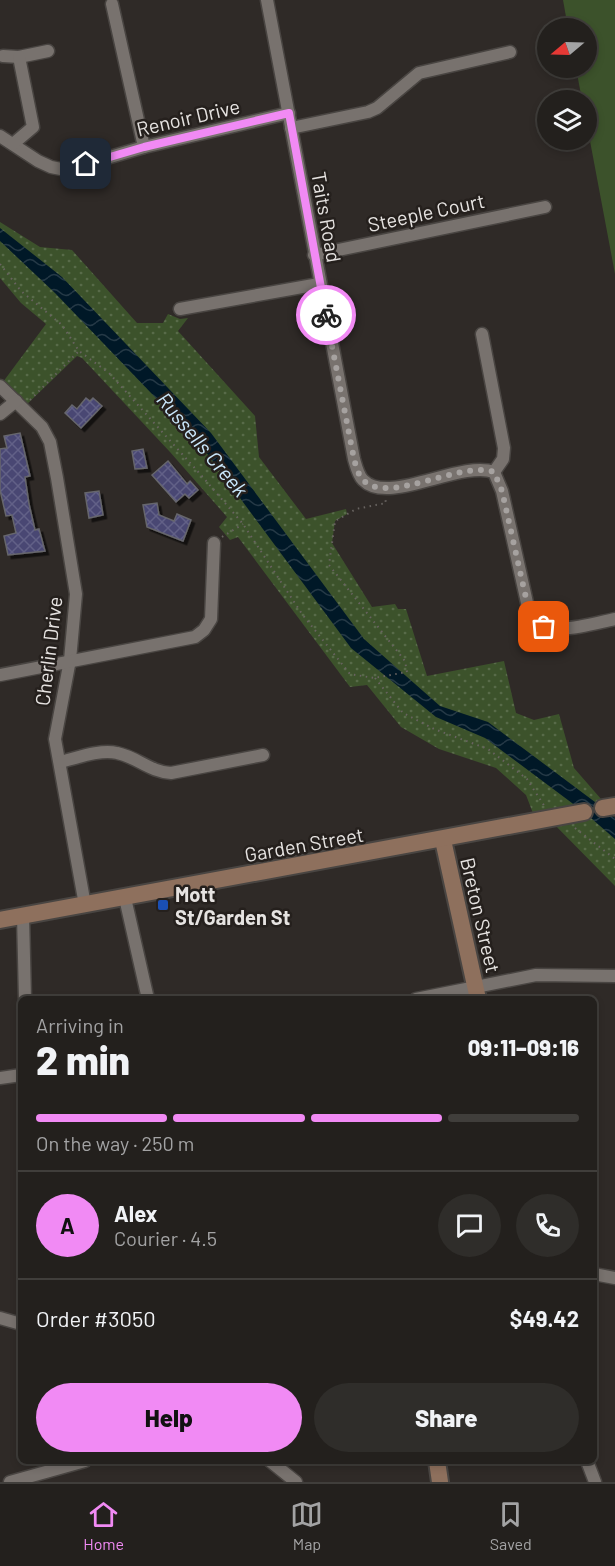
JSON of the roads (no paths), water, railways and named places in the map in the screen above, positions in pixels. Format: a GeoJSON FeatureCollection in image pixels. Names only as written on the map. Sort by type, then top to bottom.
{"type":"FeatureCollection","features":[{"type":"Feature","properties":{"kind":"street","name":"Taits Road"},"geometry":{"type":"LineString","coordinates":[[267,0],[354,459],[361,479],[368,484],[384,488],[474,470],[494,472]]}},
{"type":"Feature","properties":{"kind":"street"},"geometry":{"type":"LineString","coordinates":[[112,4],[144,147]]}},
{"type":"Feature","properties":{"kind":"street"},"geometry":{"type":"LineString","coordinates":[[3,56],[19,57],[48,51]]}},
{"type":"Feature","properties":{"kind":"street"},"geometry":{"type":"LineString","coordinates":[[291,128],[368,112],[377,108],[419,73],[510,52]]}},
{"type":"Feature","properties":{"kind":"street"},"geometry":{"type":"LineString","coordinates":[[13,144],[33,127],[19,57]]}},
{"type":"Feature","properties":{"kind":"street","name":"Renoir Drive"},"geometry":{"type":"LineString","coordinates":[[0,136],[38,161],[66,170],[144,147],[289,113]]}},
{"type":"Feature","properties":{"kind":"street","name":"Steeple Court"},"geometry":{"type":"LineString","coordinates":[[314,255],[545,207]]}},
{"type":"Feature","properties":{"kind":"street"},"geometry":{"type":"LineString","coordinates":[[180,309],[320,284]]}},
{"type":"Feature","properties":{"kind":"street"},"geometry":{"type":"LineString","coordinates":[[482,334],[504,448],[503,459],[494,472],[502,491],[530,616],[544,627],[615,619]]}},
{"type":"Feature","properties":{"kind":"street","name":"Cherlin Drive"},"geometry":{"type":"LineString","coordinates":[[0,386],[42,427],[51,442],[76,594],[70,660],[55,739],[85,905]]}},
{"type":"Feature","properties":{"kind":"street"},"geometry":{"type":"LineString","coordinates":[[0,414],[19,404]]}},
{"type":"Feature","properties":{"kind":"street"},"geometry":{"type":"LineString","coordinates":[[0,675],[195,637],[204,630],[211,619],[214,543]]}},
{"type":"Feature","properties":{"kind":"street"},"geometry":{"type":"LineString","coordinates":[[60,762],[109,752],[119,753],[157,772],[171,773],[263,755]]}},
{"type":"Feature","properties":{"kind":"street","name":"Garden Street"},"geometry":{"type":"LineString","coordinates":[[0,920],[443,840],[599,809]]}},
{"type":"Feature","properties":{"kind":"street","name":"Breton Street"},"geometry":{"type":"LineString","coordinates":[[443,840],[477,994]]}},
{"type":"Feature","properties":{"kind":"street"},"geometry":{"type":"LineString","coordinates":[[125,898],[147,996]]}},
{"type":"Feature","properties":{"kind":"street"},"geometry":{"type":"LineString","coordinates":[[23,916],[25,996]]}},
{"type":"Feature","properties":{"kind":"street"},"geometry":{"type":"LineString","coordinates":[[453,996],[477,994],[536,975],[615,976]]}},
{"type":"Feature","properties":{"kind":"street"},"geometry":{"type":"LineString","coordinates":[[0,1078],[18,1075]]}},
{"type":"Feature","properties":{"kind":"street"},"geometry":{"type":"LineString","coordinates":[[597,1275],[615,1278]]}},
{"type":"Feature","properties":{"kind":"street"},"geometry":{"type":"LineString","coordinates":[[0,1318],[18,1323]]}},
{"type":"Feature","properties":{"kind":"street"},"geometry":{"type":"LineString","coordinates":[[10,1482],[74,1464]]}},
{"type":"Feature","properties":{"kind":"street"},"geometry":{"type":"LineString","coordinates":[[274,1464],[296,1482]]}},
{"type":"Feature","properties":{"kind":"street"},"geometry":{"type":"LineString","coordinates":[[437,1464],[440,1482]]}},
{"type":"Feature","properties":{"kind":"street"},"geometry":{"type":"LineString","coordinates":[[588,1464],[595,1482]]}},
{"type":"Feature","properties":{"kind":"water","name":"Russells Creek"},"geometry":{"type":"Polygon","coordinates":[[[0,228],[62,277],[211,433],[364,639],[440,706],[488,722],[603,808],[615,818],[615,839],[584,812],[485,738],[436,717],[351,648],[200,444],[55,293],[0,241],[0,228]]]}},
{"type":"Feature","properties":{"kind":"place","name":"Mott St/Garden St"},"geometry":{"type":"Point","coordinates":[163,905]}}]}
